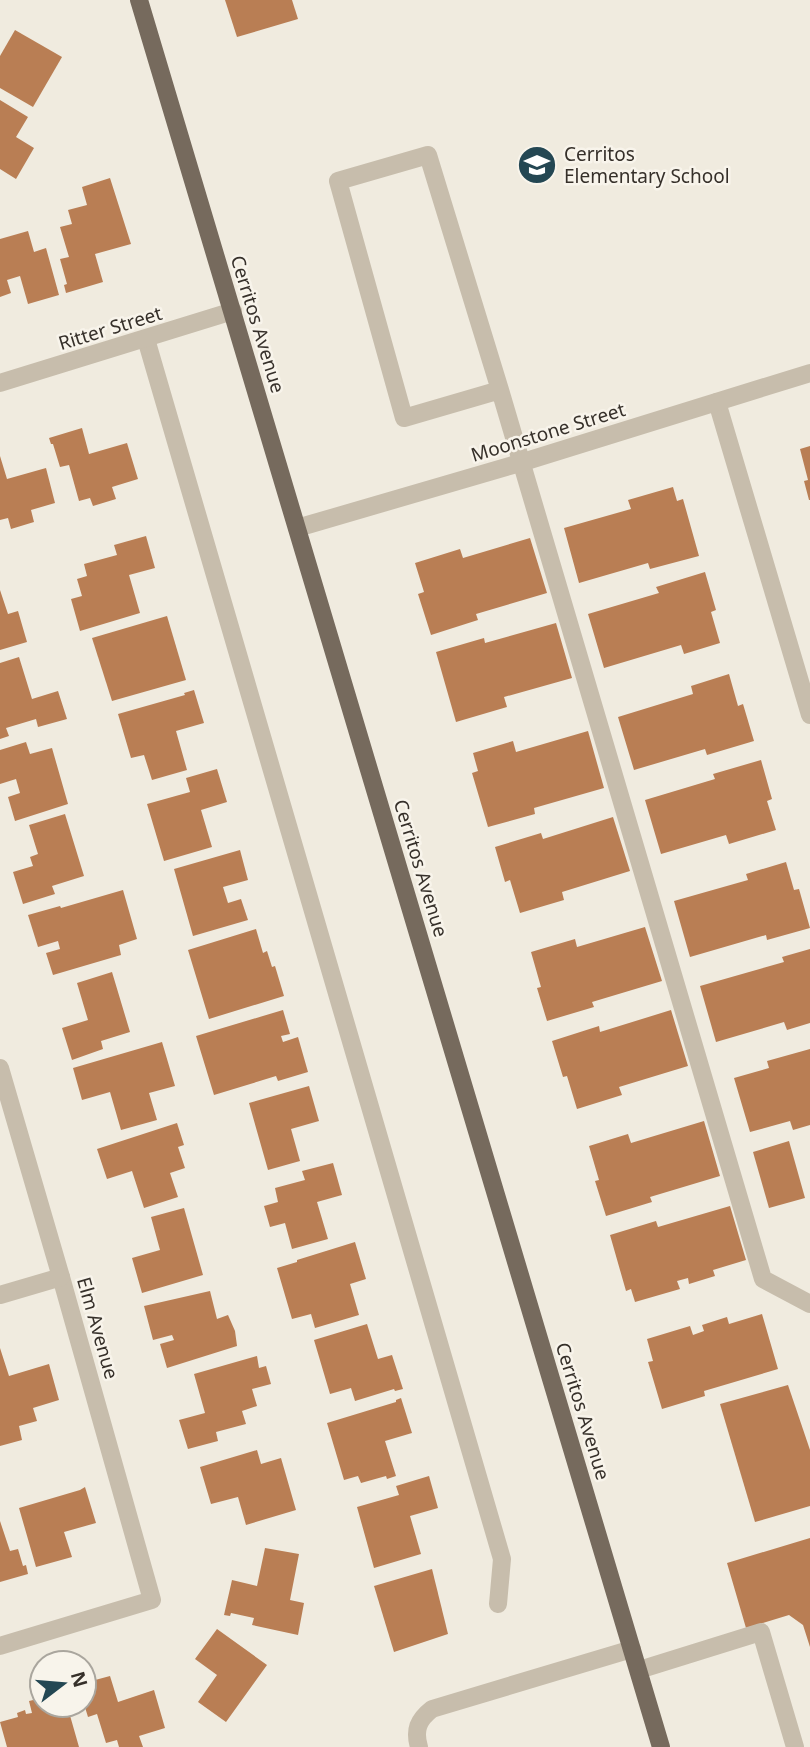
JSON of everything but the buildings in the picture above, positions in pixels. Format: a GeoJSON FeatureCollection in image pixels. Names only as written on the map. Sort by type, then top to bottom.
{"type":"FeatureCollection","features":[{"type":"Feature","properties":{"kind":"main road","name":"Cerritos Avenue"},"geometry":{"type":"LineString","coordinates":[[139,0],[662,1747]]}},
{"type":"Feature","properties":{"kind":"street"},"geometry":{"type":"LineString","coordinates":[[500,390],[404,418],[338,181],[428,155],[500,390],[763,1279],[810,1304]]}},
{"type":"Feature","properties":{"kind":"street","name":"Ritter Street"},"geometry":{"type":"LineString","coordinates":[[0,383],[233,311]]}},
{"type":"Feature","properties":{"kind":"street"},"geometry":{"type":"LineString","coordinates":[[146,339],[502,1559],[498,1604]]}},
{"type":"Feature","properties":{"kind":"street","name":"Moonstone Street"},"geometry":{"type":"LineString","coordinates":[[297,528],[520,463],[810,373]]}},
{"type":"Feature","properties":{"kind":"street"},"geometry":{"type":"LineString","coordinates":[[717,402],[810,715]]}},
{"type":"Feature","properties":{"kind":"street","name":"Elm Avenue"},"geometry":{"type":"LineString","coordinates":[[0,1068],[152,1600],[0,1646]]}},
{"type":"Feature","properties":{"kind":"street"},"geometry":{"type":"LineString","coordinates":[[0,1294],[61,1277]]}},
{"type":"Feature","properties":{"kind":"street"},"geometry":{"type":"LineString","coordinates":[[639,1670],[761,1632],[795,1747]]}},
{"type":"Feature","properties":{"kind":"street"},"geometry":{"type":"LineString","coordinates":[[419,1747],[417,1725],[432,1709],[632,1649]]}},
{"type":"Feature","properties":{"kind":"place","name":"Cerritos Elementary School"},"geometry":{"type":"Point","coordinates":[537,165]}}]}
